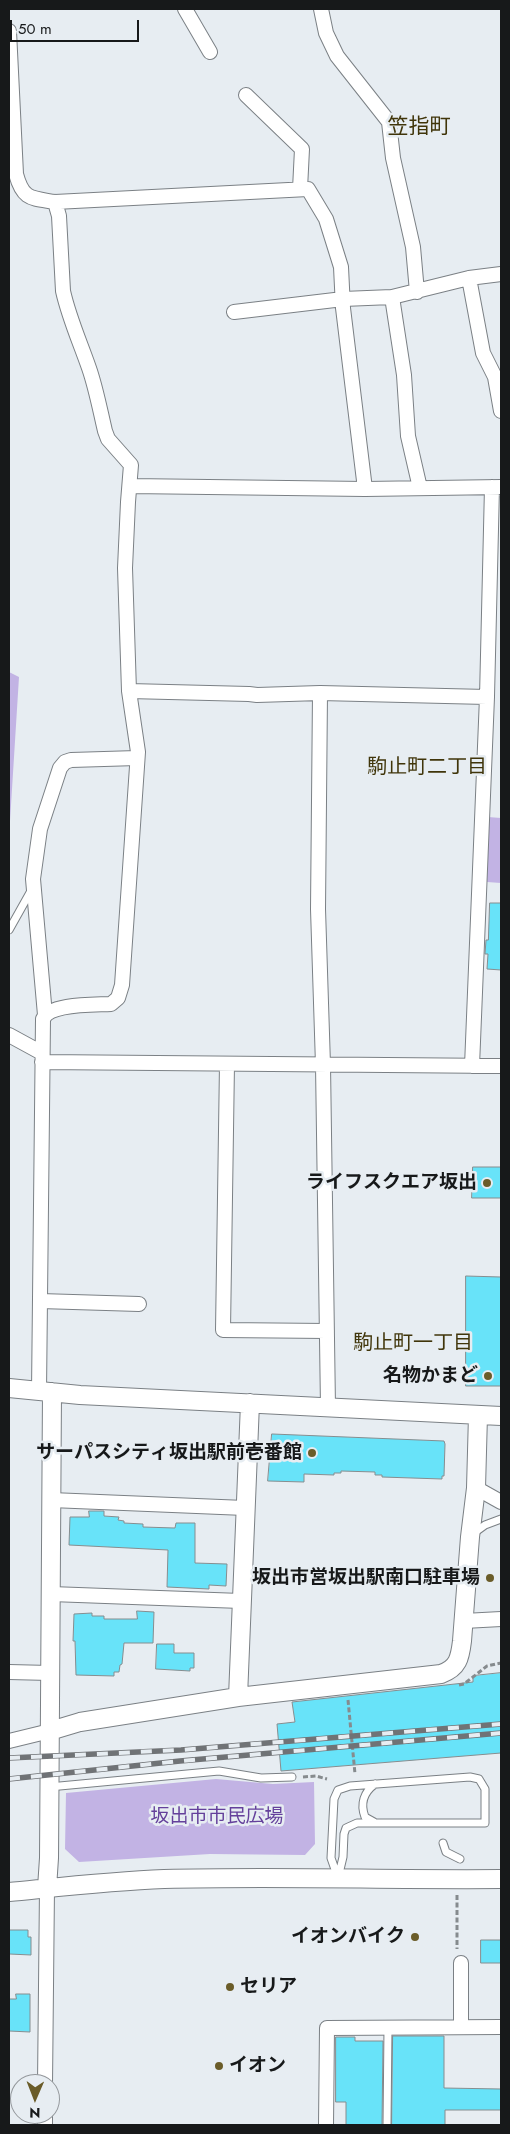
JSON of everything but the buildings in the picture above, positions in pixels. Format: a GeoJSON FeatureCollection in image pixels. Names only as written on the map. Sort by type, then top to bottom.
{"type":"FeatureCollection","features":[{"type":"Feature","properties":{"kind":"street"},"geometry":{"type":"LineString","coordinates":[[185,9],[210,52]]}},
{"type":"Feature","properties":{"kind":"street"},"geometry":{"type":"LineString","coordinates":[[321,9],[326,33],[337,56],[389,122],[393,158],[412,247],[417,292]]}},
{"type":"Feature","properties":{"kind":"street"},"geometry":{"type":"LineString","coordinates":[[9,31],[10,103],[16,174],[19,187],[26,196],[32,199],[55,202],[308,189],[326,219],[341,268],[342,299],[365,489]]}},
{"type":"Feature","properties":{"kind":"street"},"geometry":{"type":"LineString","coordinates":[[246,95],[302,149],[300,189]]}},
{"type":"Feature","properties":{"kind":"street"},"geometry":{"type":"LineString","coordinates":[[45,1015],[49,1011],[60,1008],[111,1004],[118,998],[122,985],[137,758],[137,743],[128,691],[125,568],[131,463],[108,439],[89,367],[79,345],[66,303],[63,291],[59,216],[55,202]]}},
{"type":"Feature","properties":{"kind":"street"},"geometry":{"type":"LineString","coordinates":[[234,312],[342,299],[392,297],[468,278],[501,274]]}},
{"type":"Feature","properties":{"kind":"street"},"geometry":{"type":"LineString","coordinates":[[468,278],[483,353],[495,377],[501,410]]}},
{"type":"Feature","properties":{"kind":"street"},"geometry":{"type":"LineString","coordinates":[[392,297],[403,366],[408,436],[420,488]]}},
{"type":"Feature","properties":{"kind":"street"},"geometry":{"type":"LineString","coordinates":[[130,486],[365,489],[497,487],[472,1066]]}},
{"type":"Feature","properties":{"kind":"street"},"geometry":{"type":"LineString","coordinates":[[128,691],[249,694],[257,696],[320,693],[487,697]]}},
{"type":"Feature","properties":{"kind":"street"},"geometry":{"type":"LineString","coordinates":[[320,693],[318,909],[323,1064],[328,1407]]}},
{"type":"Feature","properties":{"kind":"street"},"geometry":{"type":"LineString","coordinates":[[45,2074],[51,1500],[40,1301],[42,1058],[45,1015],[34,886],[40,828],[60,768],[71,760],[137,758]]}},
{"type":"Feature","properties":{"kind":"street"},"geometry":{"type":"LineString","coordinates":[[9,1035],[42,1058],[227,1064],[501,1066]]}},
{"type":"Feature","properties":{"kind":"street"},"geometry":{"type":"LineString","coordinates":[[227,1064],[223,1330],[327,1331]]}},
{"type":"Feature","properties":{"kind":"street"},"geometry":{"type":"LineString","coordinates":[[40,1301],[139,1304]]}},
{"type":"Feature","properties":{"kind":"street"},"geometry":{"type":"LineString","coordinates":[[9,1388],[501,1416]]}},
{"type":"Feature","properties":{"kind":"street"},"geometry":{"type":"LineString","coordinates":[[238,1697],[250,1403]]}},
{"type":"Feature","properties":{"kind":"street"},"geometry":{"type":"LineString","coordinates":[[9,1741],[80,1722],[238,1697],[441,1674],[450,1671],[460,1657],[464,1621],[470,1537],[476,1488],[478,1414]]}},
{"type":"Feature","properties":{"kind":"street"},"geometry":{"type":"LineString","coordinates":[[476,1488],[501,1502]]}},
{"type":"Feature","properties":{"kind":"street"},"geometry":{"type":"LineString","coordinates":[[51,1500],[245,1508]]}},
{"type":"Feature","properties":{"kind":"street"},"geometry":{"type":"LineString","coordinates":[[51,1594],[241,1601]]}},
{"type":"Feature","properties":{"kind":"street"},"geometry":{"type":"LineString","coordinates":[[464,1621],[501,1619]]}},
{"type":"Feature","properties":{"kind":"street"},"geometry":{"type":"LineString","coordinates":[[9,1672],[50,1673]]}},
{"type":"Feature","properties":{"kind":"street"},"geometry":{"type":"LineString","coordinates":[[9,1892],[76,1884],[163,1880],[501,1879]]}},
{"type":"Feature","properties":{"kind":"street"},"geometry":{"type":"LineString","coordinates":[[461,2027],[462,1962]]}},
{"type":"Feature","properties":{"kind":"street"},"geometry":{"type":"LineString","coordinates":[[326,2125],[327,2028],[501,2027]]}},
{"type":"Feature","properties":{"kind":"lane"},"geometry":{"type":"LineString","coordinates":[[9,930],[34,886]]}},
{"type":"Feature","properties":{"kind":"lane"},"geometry":{"type":"LineString","coordinates":[[470,1537],[485,1525],[501,1519]]}},
{"type":"Feature","properties":{"kind":"lane"},"geometry":{"type":"LineString","coordinates":[[49,1787],[219,1771],[261,1778],[292,1777]]}},
{"type":"Feature","properties":{"kind":"lane"},"geometry":{"type":"LineString","coordinates":[[470,1777],[479,1779],[485,1789],[485,1823],[356,1823],[346,1828],[344,1834],[343,1857],[338,1878],[332,1858],[335,1793],[343,1787],[470,1777]]}},
{"type":"Feature","properties":{"kind":"lane"},"geometry":{"type":"LineString","coordinates":[[374,1784],[364,1796],[363,1812],[370,1821],[382,1823]]}},
{"type":"Feature","properties":{"kind":"lane"},"geometry":{"type":"LineString","coordinates":[[443,1843],[446,1852],[460,1859]]}},
{"type":"Feature","properties":{"kind":"lane"},"geometry":{"type":"LineString","coordinates":[[387,2125],[388,2028]]}},
{"type":"Feature","properties":{"kind":"path"},"geometry":{"type":"LineString","coordinates":[[348,1698],[354,1774]]}},
{"type":"Feature","properties":{"kind":"path"},"geometry":{"type":"LineString","coordinates":[[292,1777],[316,1776],[327,1779]]}},
{"type":"Feature","properties":{"kind":"path"},"geometry":{"type":"LineString","coordinates":[[457,1895],[457,1960],[462,1962]]}},
{"type":"Feature","properties":{"kind":"green space"},"geometry":{"type":"Polygon","coordinates":[[[9,672],[19,677],[9,837],[9,672]]]}},
{"type":"Feature","properties":{"kind":"green space"},"geometry":{"type":"Polygon","coordinates":[[[488,817],[501,818],[501,883],[487,882],[488,817]]]}},
{"type":"Feature","properties":{"kind":"green space","name":"坂出市市民広場"},"geometry":{"type":"Polygon","coordinates":[[[216,1779],[273,1784],[314,1782],[315,1844],[305,1855],[210,1854],[79,1862],[65,1849],[66,1793],[216,1779]]]}},
{"type":"Feature","properties":{"kind":"railway"},"geometry":{"type":"LineString","coordinates":[[9,1758],[181,1750],[501,1724]]}},
{"type":"Feature","properties":{"kind":"railway"},"geometry":{"type":"LineString","coordinates":[[9,1779],[180,1761],[501,1733]]}},
{"type":"Feature","properties":{"kind":"place","name":"ライフスクエア坂出"},"geometry":{"type":"Point","coordinates":[487,1183]}},
{"type":"Feature","properties":{"kind":"place","name":"名物かまど"},"geometry":{"type":"Point","coordinates":[488,1376]}},
{"type":"Feature","properties":{"kind":"place","name":"サーパスシティ坂出駅前壱番館"},"geometry":{"type":"Point","coordinates":[312,1453]}},
{"type":"Feature","properties":{"kind":"place","name":"坂出市営坂出駅南口駐車場"},"geometry":{"type":"Point","coordinates":[490,1578]}},
{"type":"Feature","properties":{"kind":"place","name":"イオンバイク"},"geometry":{"type":"Point","coordinates":[415,1937]}},
{"type":"Feature","properties":{"kind":"place","name":"セリア"},"geometry":{"type":"Point","coordinates":[230,1987]}},
{"type":"Feature","properties":{"kind":"place","name":"イオン"},"geometry":{"type":"Point","coordinates":[219,2066]}},
{"type":"Feature","properties":{"kind":"district","name":"笠指町"},"geometry":{"type":"Point","coordinates":[419,128]}},
{"type":"Feature","properties":{"kind":"district","name":"駒止町二丁目"},"geometry":{"type":"Point","coordinates":[427,768]}},
{"type":"Feature","properties":{"kind":"district","name":"駒止町一丁目"},"geometry":{"type":"Point","coordinates":[413,1344]}}]}
